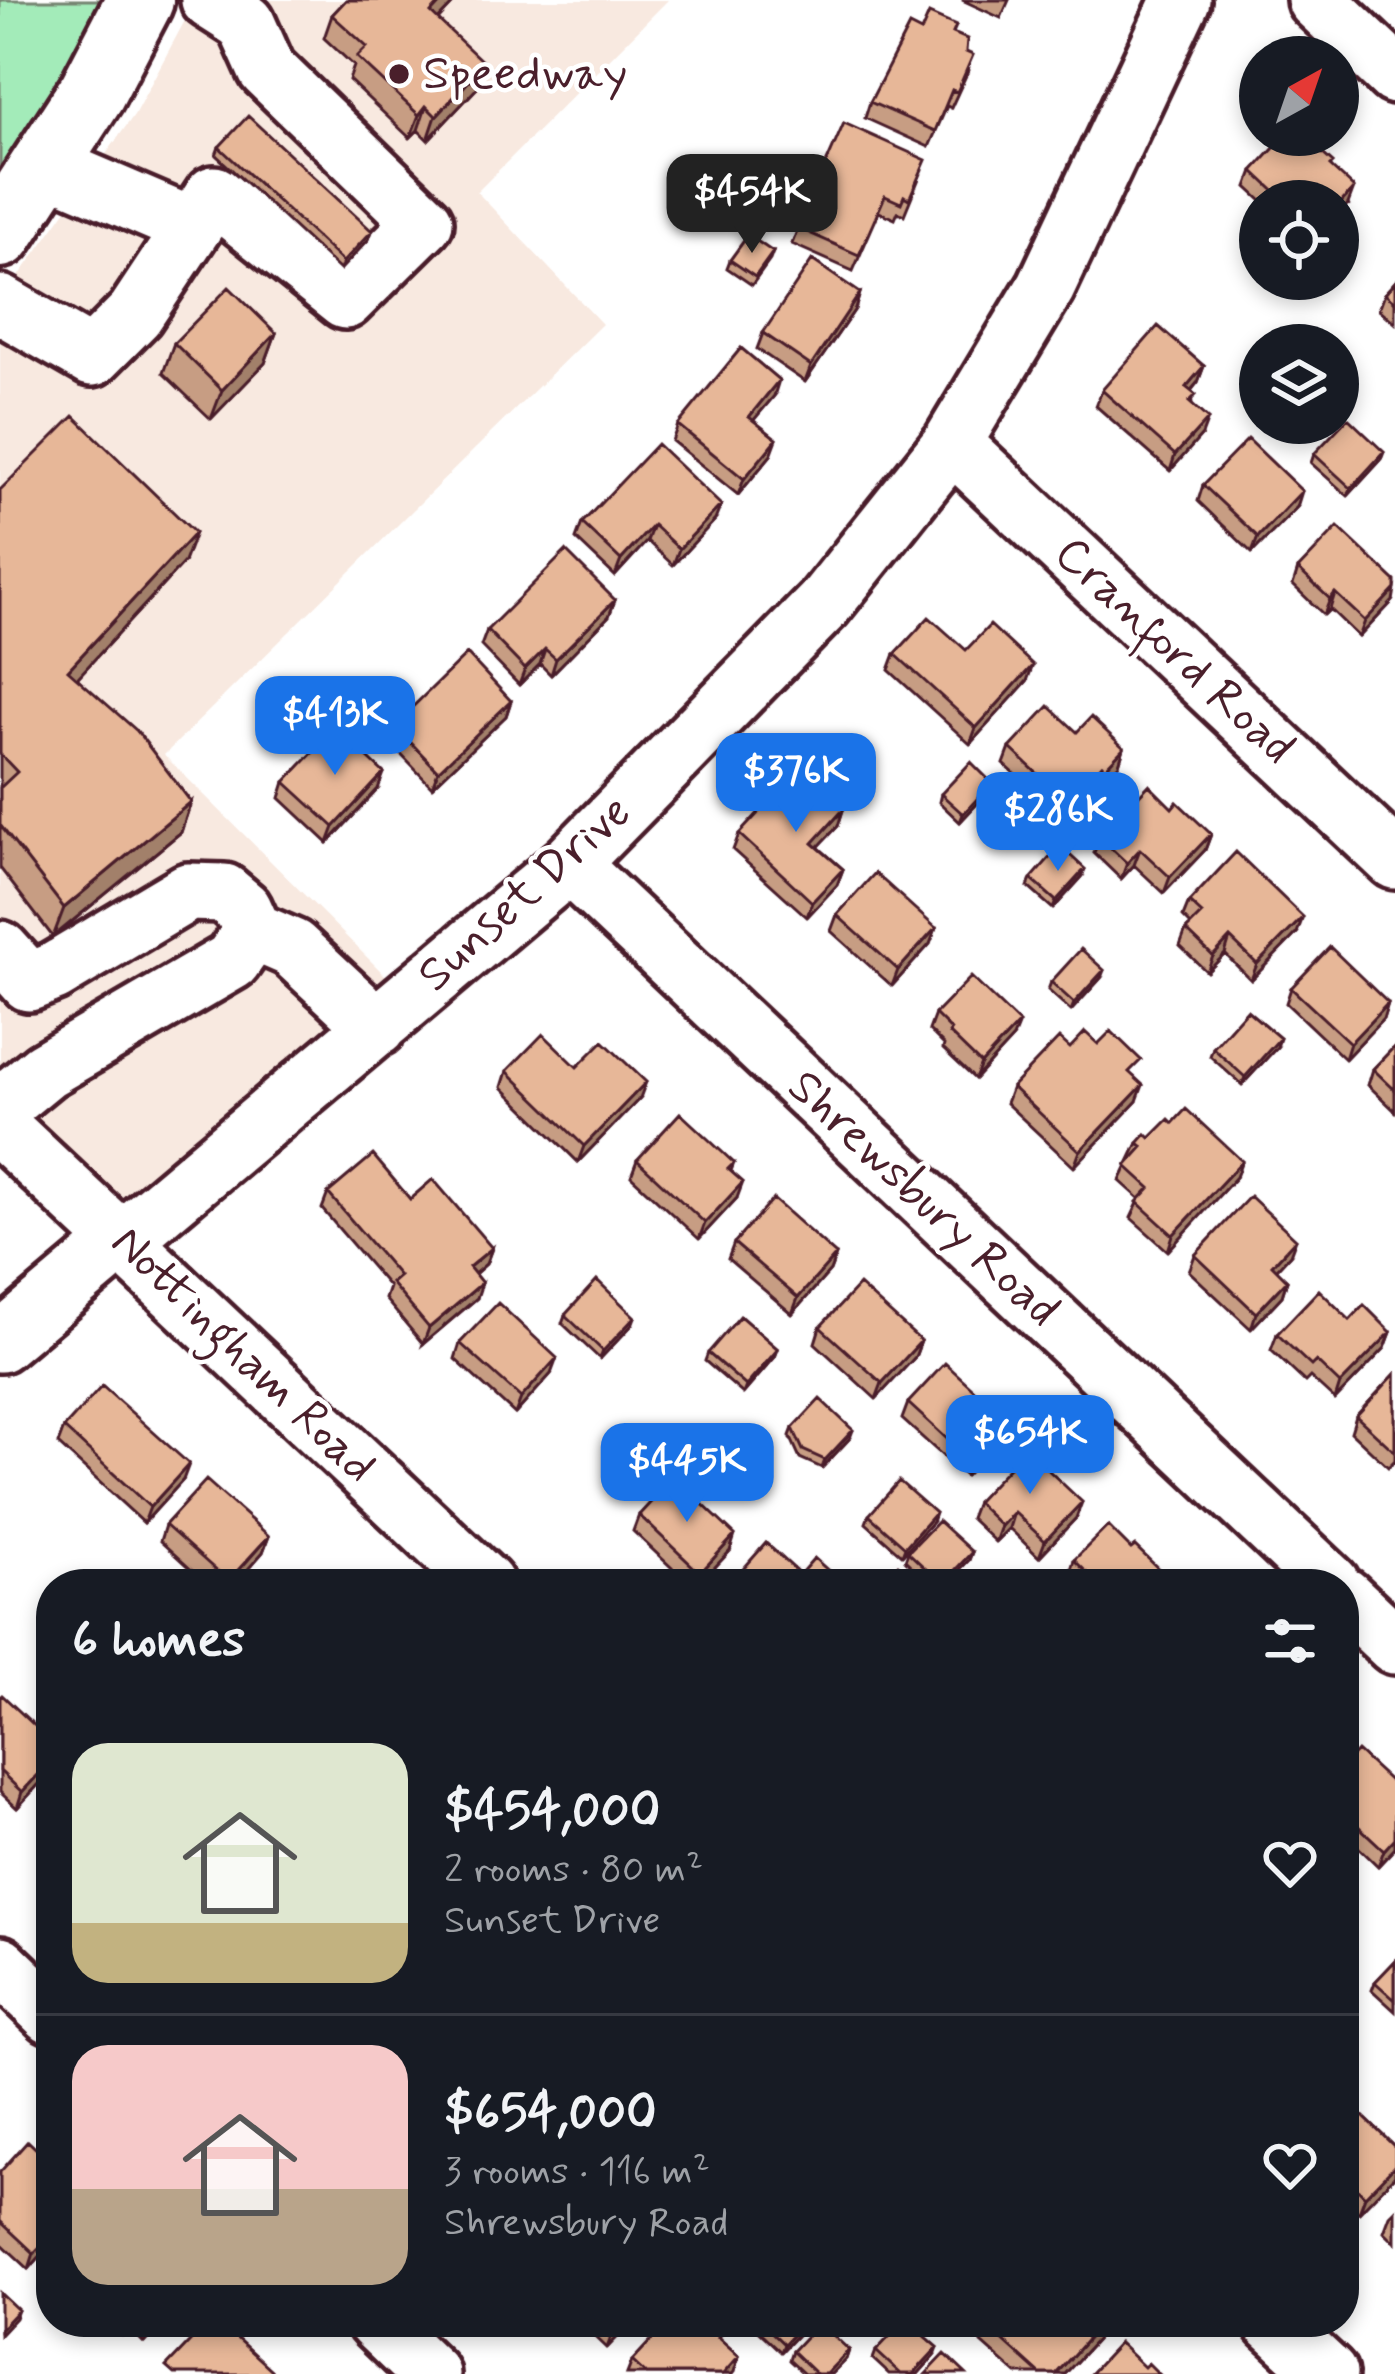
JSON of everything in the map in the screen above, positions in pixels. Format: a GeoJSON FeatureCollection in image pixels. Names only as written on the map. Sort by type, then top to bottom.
{"type":"FeatureCollection","features":[{"type":"Feature","properties":{"kind":"main road"},"geometry":{"type":"LineString","coordinates":[[0,234],[92,92],[140,0]]}},
{"type":"Feature","properties":{"kind":"street"},"geometry":{"type":"LineString","coordinates":[[0,304],[92,357],[135,314],[214,195],[345,300],[424,222],[267,70],[246,23],[210,0]]}},
{"type":"Feature","properties":{"kind":"street","name":"Sunset Drive"},"geometry":{"type":"LineString","coordinates":[[0,1343],[569,864],[823,605],[952,443],[1046,287],[1181,0]]}},
{"type":"Feature","properties":{"kind":"street"},"geometry":{"type":"LineString","coordinates":[[1316,0],[1395,75]]}},
{"type":"Feature","properties":{"kind":"street"},"geometry":{"type":"LineString","coordinates":[[47,165],[192,227]]}},
{"type":"Feature","properties":{"kind":"street","name":"Cranford Road"},"geometry":{"type":"LineString","coordinates":[[952,443],[1395,860]]}},
{"type":"Feature","properties":{"kind":"street","name":"Shrewsbury Road"},"geometry":{"type":"LineString","coordinates":[[569,864],[1315,1569]]}},
{"type":"Feature","properties":{"kind":"street"},"geometry":{"type":"LineString","coordinates":[[45,1070],[15,966],[54,972],[188,892],[224,892],[243,909],[253,931],[292,947],[377,1027]]}},
{"type":"Feature","properties":{"kind":"street"},"geometry":{"type":"LineString","coordinates":[[0,1107],[45,1070],[232,961],[253,931]]}},
{"type":"Feature","properties":{"kind":"street","name":"Nottingham Road"},"geometry":{"type":"LineString","coordinates":[[0,1127],[469,1569]]}},
{"type":"Feature","properties":{"kind":"street"},"geometry":{"type":"LineString","coordinates":[[1359,1611],[1395,1645]]}},
{"type":"Feature","properties":{"kind":"street"},"geometry":{"type":"LineString","coordinates":[[0,1965],[36,2000]]}},
{"type":"Feature","properties":{"kind":"street"},"geometry":{"type":"LineString","coordinates":[[392,2337],[430,2374]]}},
{"type":"Feature","properties":{"kind":"street"},"geometry":{"type":"LineString","coordinates":[[1288,2337],[1328,2374]]}},
{"type":"Feature","properties":{"kind":"shaded area"},"geometry":{"type":"Polygon","coordinates":[[[196,0],[668,0],[477,192],[602,324],[164,755],[409,999],[122,1239],[0,1127],[0,303],[134,115],[196,0]]]}},
{"type":"Feature","properties":{"kind":"green space"},"geometry":{"type":"Polygon","coordinates":[[[0,0],[140,0],[0,234],[0,0]]]}},
{"type":"Feature","properties":{"kind":"building"},"geometry":{"type":"Polygon","coordinates":[[[346,0],[443,0],[431,13],[485,64],[436,116],[426,106],[419,115],[357,57],[367,47],[332,15],[346,0]]]}},
{"type":"Feature","properties":{"kind":"building"},"geometry":{"type":"Polygon","coordinates":[[[929,14],[956,26],[953,33],[967,39],[966,52],[973,55],[935,131],[870,102],[909,26],[921,32],[929,14]]]}},
{"type":"Feature","properties":{"kind":"building"},"geometry":{"type":"Polygon","coordinates":[[[248,116],[372,231],[343,262],[219,147],[248,116]]]}},
{"type":"Feature","properties":{"kind":"building"},"geometry":{"type":"Polygon","coordinates":[[[844,123],[926,160],[909,199],[904,196],[901,203],[885,196],[859,255],[798,228],[844,123]]]}},
{"type":"Feature","properties":{"kind":"building"},"geometry":{"type":"Polygon","coordinates":[[[1267,156],[1325,156],[1345,180],[1263,180],[1253,171],[1267,156]]]}},
{"type":"Feature","properties":{"kind":"building"},"geometry":{"type":"Polygon","coordinates":[[[748,235],[773,252],[755,277],[730,260],[748,235]]]}},
{"type":"Feature","properties":{"kind":"building"},"geometry":{"type":"Polygon","coordinates":[[[812,260],[860,293],[811,366],[763,333],[812,260]]]}},
{"type":"Feature","properties":{"kind":"building"},"geometry":{"type":"Polygon","coordinates":[[[1395,282],[1395,302],[1385,293],[1395,282]]]}},
{"type":"Feature","properties":{"kind":"building"},"geometry":{"type":"Polygon","coordinates":[[[229,287],[276,333],[222,390],[174,343],[229,287]]]}},
{"type":"Feature","properties":{"kind":"building"},"geometry":{"type":"Polygon","coordinates":[[[1158,326],[1204,366],[1186,387],[1196,395],[1189,402],[1208,419],[1175,455],[1102,390],[1158,326]]]}},
{"type":"Feature","properties":{"kind":"building"},"geometry":{"type":"Polygon","coordinates":[[[741,348],[779,380],[749,417],[777,439],[744,479],[678,425],[741,348]]]}},
{"type":"Feature","properties":{"kind":"building"},"geometry":{"type":"Polygon","coordinates":[[[74,416],[195,533],[68,670],[137,731],[191,802],[64,908],[0,825],[0,788],[17,772],[0,754],[0,490],[74,416]]]}},
{"type":"Feature","properties":{"kind":"building"},"geometry":{"type":"Polygon","coordinates":[[[1359,428],[1384,452],[1351,488],[1314,454],[1323,444],[1359,444],[1359,428]]]}},
{"type":"Feature","properties":{"kind":"building"},"geometry":{"type":"Polygon","coordinates":[[[657,444],[721,505],[679,549],[653,525],[621,560],[582,523],[657,444]]]}},
{"type":"Feature","properties":{"kind":"building"},"geometry":{"type":"Polygon","coordinates":[[[1243,444],[1253,444],[1302,491],[1258,537],[1203,485],[1243,444]]]}},
{"type":"Feature","properties":{"kind":"building"},"geometry":{"type":"Polygon","coordinates":[[[1338,527],[1395,581],[1395,589],[1365,621],[1335,593],[1330,599],[1298,569],[1338,527]]]}},
{"type":"Feature","properties":{"kind":"building"},"geometry":{"type":"Polygon","coordinates":[[[566,551],[615,600],[556,659],[545,649],[525,669],[487,630],[566,551]]]}},
{"type":"Feature","properties":{"kind":"building"},"geometry":{"type":"Polygon","coordinates":[[[929,617],[966,650],[990,625],[1033,665],[976,728],[895,654],[929,617]]]}},
{"type":"Feature","properties":{"kind":"building"},"geometry":{"type":"Polygon","coordinates":[[[467,654],[511,701],[438,771],[394,725],[467,654]]]}},
{"type":"Feature","properties":{"kind":"building"},"geometry":{"type":"Polygon","coordinates":[[[1049,706],[1077,732],[1091,717],[1124,748],[1068,802],[1010,748],[1049,706]]]}},
{"type":"Feature","properties":{"kind":"building"},"geometry":{"type":"Polygon","coordinates":[[[336,728],[384,773],[334,827],[285,782],[336,728]]]}},
{"type":"Feature","properties":{"kind":"building"},"geometry":{"type":"Polygon","coordinates":[[[971,762],[992,783],[963,814],[941,794],[971,762]]]}},
{"type":"Feature","properties":{"kind":"building"},"geometry":{"type":"Polygon","coordinates":[[[799,769],[843,810],[813,843],[843,869],[812,902],[739,834],[799,769]]]}},
{"type":"Feature","properties":{"kind":"building"},"geometry":{"type":"Polygon","coordinates":[[[1149,785],[1172,808],[1177,802],[1211,834],[1170,877],[1140,849],[1127,863],[1099,837],[1149,785]]]}},
{"type":"Feature","properties":{"kind":"building"},"geometry":{"type":"Polygon","coordinates":[[[1060,846],[1085,869],[1056,901],[1031,879],[1060,846]]]}},
{"type":"Feature","properties":{"kind":"building"},"geometry":{"type":"Polygon","coordinates":[[[1236,852],[1303,917],[1257,964],[1230,938],[1213,956],[1186,930],[1202,914],[1189,902],[1236,852]]]}},
{"type":"Feature","properties":{"kind":"building"},"geometry":{"type":"Polygon","coordinates":[[[875,873],[936,928],[898,970],[837,915],[875,873]]]}},
{"type":"Feature","properties":{"kind":"building"},"geometry":{"type":"Polygon","coordinates":[[[1330,947],[1388,1003],[1350,1043],[1291,988],[1330,947]]]}},
{"type":"Feature","properties":{"kind":"building"},"geometry":{"type":"Polygon","coordinates":[[[1081,949],[1104,970],[1074,1003],[1051,982],[1081,949]]]}},
{"type":"Feature","properties":{"kind":"building"},"geometry":{"type":"Polygon","coordinates":[[[971,977],[1019,1023],[981,1064],[935,1014],[971,977]]]}},
{"type":"Feature","properties":{"kind":"building"},"geometry":{"type":"Polygon","coordinates":[[[1247,1010],[1280,1038],[1245,1077],[1213,1048],[1247,1010]]]}},
{"type":"Feature","properties":{"kind":"building"},"geometry":{"type":"Polygon","coordinates":[[[1111,1031],[1141,1060],[1129,1072],[1143,1085],[1080,1151],[1012,1087],[1059,1038],[1070,1048],[1085,1032],[1098,1044],[1111,1031]]]}},
{"type":"Feature","properties":{"kind":"building"},"geometry":{"type":"Polygon","coordinates":[[[543,1034],[577,1067],[603,1041],[646,1082],[584,1146],[507,1071],[543,1034]]]}},
{"type":"Feature","properties":{"kind":"building"},"geometry":{"type":"Polygon","coordinates":[[[1395,1046],[1395,1090],[1373,1069],[1395,1046]]]}},
{"type":"Feature","properties":{"kind":"building"},"geometry":{"type":"Polygon","coordinates":[[[1186,1109],[1242,1161],[1173,1235],[1137,1202],[1150,1188],[1126,1166],[1143,1147],[1138,1143],[1146,1134],[1150,1138],[1186,1109]]]}},
{"type":"Feature","properties":{"kind":"building"},"geometry":{"type":"Polygon","coordinates":[[[680,1113],[734,1163],[728,1169],[743,1182],[705,1223],[637,1160],[680,1113]]]}},
{"type":"Feature","properties":{"kind":"building"},"geometry":{"type":"Polygon","coordinates":[[[373,1155],[410,1199],[433,1179],[492,1248],[469,1267],[482,1283],[429,1328],[391,1283],[399,1276],[328,1193],[373,1155]]]}},
{"type":"Feature","properties":{"kind":"building"},"geometry":{"type":"Polygon","coordinates":[[[1250,1196],[1296,1239],[1272,1265],[1287,1280],[1256,1313],[1195,1255],[1250,1196]]]}},
{"type":"Feature","properties":{"kind":"building"},"geometry":{"type":"Polygon","coordinates":[[[773,1199],[836,1255],[798,1298],[734,1243],[773,1199]]]}},
{"type":"Feature","properties":{"kind":"building"},"geometry":{"type":"Polygon","coordinates":[[[597,1280],[635,1317],[603,1351],[565,1315],[597,1280]]]}},
{"type":"Feature","properties":{"kind":"building"},"geometry":{"type":"Polygon","coordinates":[[[859,1285],[921,1341],[882,1383],[820,1327],[859,1285]]]}},
{"type":"Feature","properties":{"kind":"building"},"geometry":{"type":"Polygon","coordinates":[[[1319,1290],[1350,1320],[1364,1305],[1391,1332],[1340,1384],[1316,1361],[1311,1366],[1277,1334],[1319,1290]]]}},
{"type":"Feature","properties":{"kind":"building"},"geometry":{"type":"Polygon","coordinates":[[[498,1303],[557,1358],[521,1398],[460,1343],[498,1303]]]}},
{"type":"Feature","properties":{"kind":"building"},"geometry":{"type":"Polygon","coordinates":[[[740,1316],[778,1349],[746,1386],[708,1353],[740,1316]]]}},
{"type":"Feature","properties":{"kind":"building"},"geometry":{"type":"Polygon","coordinates":[[[945,1363],[1007,1420],[970,1460],[908,1403],[945,1363]]]}},
{"type":"Feature","properties":{"kind":"building"},"geometry":{"type":"Polygon","coordinates":[[[1395,1374],[1395,1450],[1394,1451],[1356,1416],[1395,1374]]]}},
{"type":"Feature","properties":{"kind":"building"},"geometry":{"type":"Polygon","coordinates":[[[102,1386],[189,1464],[150,1507],[64,1428],[102,1386]]]}},
{"type":"Feature","properties":{"kind":"building"},"geometry":{"type":"Polygon","coordinates":[[[820,1399],[853,1430],[825,1460],[803,1450],[793,1428],[820,1399]]]}},
{"type":"Feature","properties":{"kind":"building"},"geometry":{"type":"Polygon","coordinates":[[[1026,1449],[1082,1502],[1045,1541],[1014,1512],[1001,1526],[976,1502],[1026,1449]]]}},
{"type":"Feature","properties":{"kind":"building"},"geometry":{"type":"Polygon","coordinates":[[[674,1477],[735,1535],[704,1569],[696,1569],[639,1515],[674,1477]]]}},
{"type":"Feature","properties":{"kind":"building"},"geometry":{"type":"Polygon","coordinates":[[[206,1480],[269,1536],[239,1569],[214,1569],[165,1525],[206,1480]]]}},
{"type":"Feature","properties":{"kind":"building"},"geometry":{"type":"Polygon","coordinates":[[[899,1481],[935,1513],[905,1547],[869,1515],[899,1481]]]}},
{"type":"Feature","properties":{"kind":"building"},"geometry":{"type":"Polygon","coordinates":[[[938,1521],[972,1552],[956,1569],[926,1569],[908,1552],[938,1521]]]}},
{"type":"Feature","properties":{"kind":"building"},"geometry":{"type":"Polygon","coordinates":[[[1108,1526],[1159,1569],[1083,1569],[1074,1560],[1108,1526]]]}},
{"type":"Feature","properties":{"kind":"building"},"geometry":{"type":"Polygon","coordinates":[[[766,1543],[795,1569],[743,1569],[766,1543]]]}},
{"type":"Feature","properties":{"kind":"building"},"geometry":{"type":"Polygon","coordinates":[[[814,1558],[826,1569],[804,1569],[814,1558]]]}},
{"type":"Feature","properties":{"kind":"building"},"geometry":{"type":"Polygon","coordinates":[[[0,1697],[36,1727],[36,1777],[22,1792],[0,1771],[0,1697]]]}},
{"type":"Feature","properties":{"kind":"building"},"geometry":{"type":"Polygon","coordinates":[[[1359,1753],[1395,1786],[1395,1838],[1384,1850],[1359,1827],[1359,1753]]]}},
{"type":"Feature","properties":{"kind":"building"},"geometry":{"type":"Polygon","coordinates":[[[1395,1961],[1395,2000],[1375,1982],[1395,1961]]]}},
{"type":"Feature","properties":{"kind":"building"},"geometry":{"type":"Polygon","coordinates":[[[1359,2112],[1395,2147],[1395,2165],[1365,2196],[1359,2190],[1359,2112]]]}},
{"type":"Feature","properties":{"kind":"building"},"geometry":{"type":"Polygon","coordinates":[[[28,2141],[36,2149],[34,2253],[0,2221],[0,2172],[28,2141]]]}},
{"type":"Feature","properties":{"kind":"building"},"geometry":{"type":"Polygon","coordinates":[[[0,2293],[18,2310],[0,2329],[0,2293]]]}},
{"type":"Feature","properties":{"kind":"building"},"geometry":{"type":"Polygon","coordinates":[[[195,2337],[235,2337],[271,2370],[268,2374],[174,2374],[166,2367],[195,2337]]]}},
{"type":"Feature","properties":{"kind":"building"},"geometry":{"type":"Polygon","coordinates":[[[654,2337],[718,2337],[739,2356],[723,2374],[646,2374],[632,2361],[654,2337]]]}},
{"type":"Feature","properties":{"kind":"building"},"geometry":{"type":"Polygon","coordinates":[[[805,2337],[835,2337],[849,2350],[826,2374],[816,2374],[792,2351],[805,2337]]]}},
{"type":"Feature","properties":{"kind":"building"},"geometry":{"type":"Polygon","coordinates":[[[889,2337],[926,2337],[938,2347],[913,2374],[901,2374],[876,2351],[889,2337]]]}},
{"type":"Feature","properties":{"kind":"building"},"geometry":{"type":"Polygon","coordinates":[[[999,2337],[1089,2337],[1056,2374],[1040,2374],[999,2337]]]}},
{"type":"Feature","properties":{"kind":"building"},"geometry":{"type":"Polygon","coordinates":[[[1119,2343],[1144,2367],[1148,2363],[1159,2374],[1090,2374],[1119,2343]]]}},
{"type":"Feature","properties":{"kind":"building"},"geometry":{"type":"Polygon","coordinates":[[[945,2354],[966,2374],[926,2374],[945,2354]]]}},
{"type":"Feature","properties":{"kind":"place","name":"Speedway"},"geometry":{"type":"Point","coordinates":[399,74]}}]}
